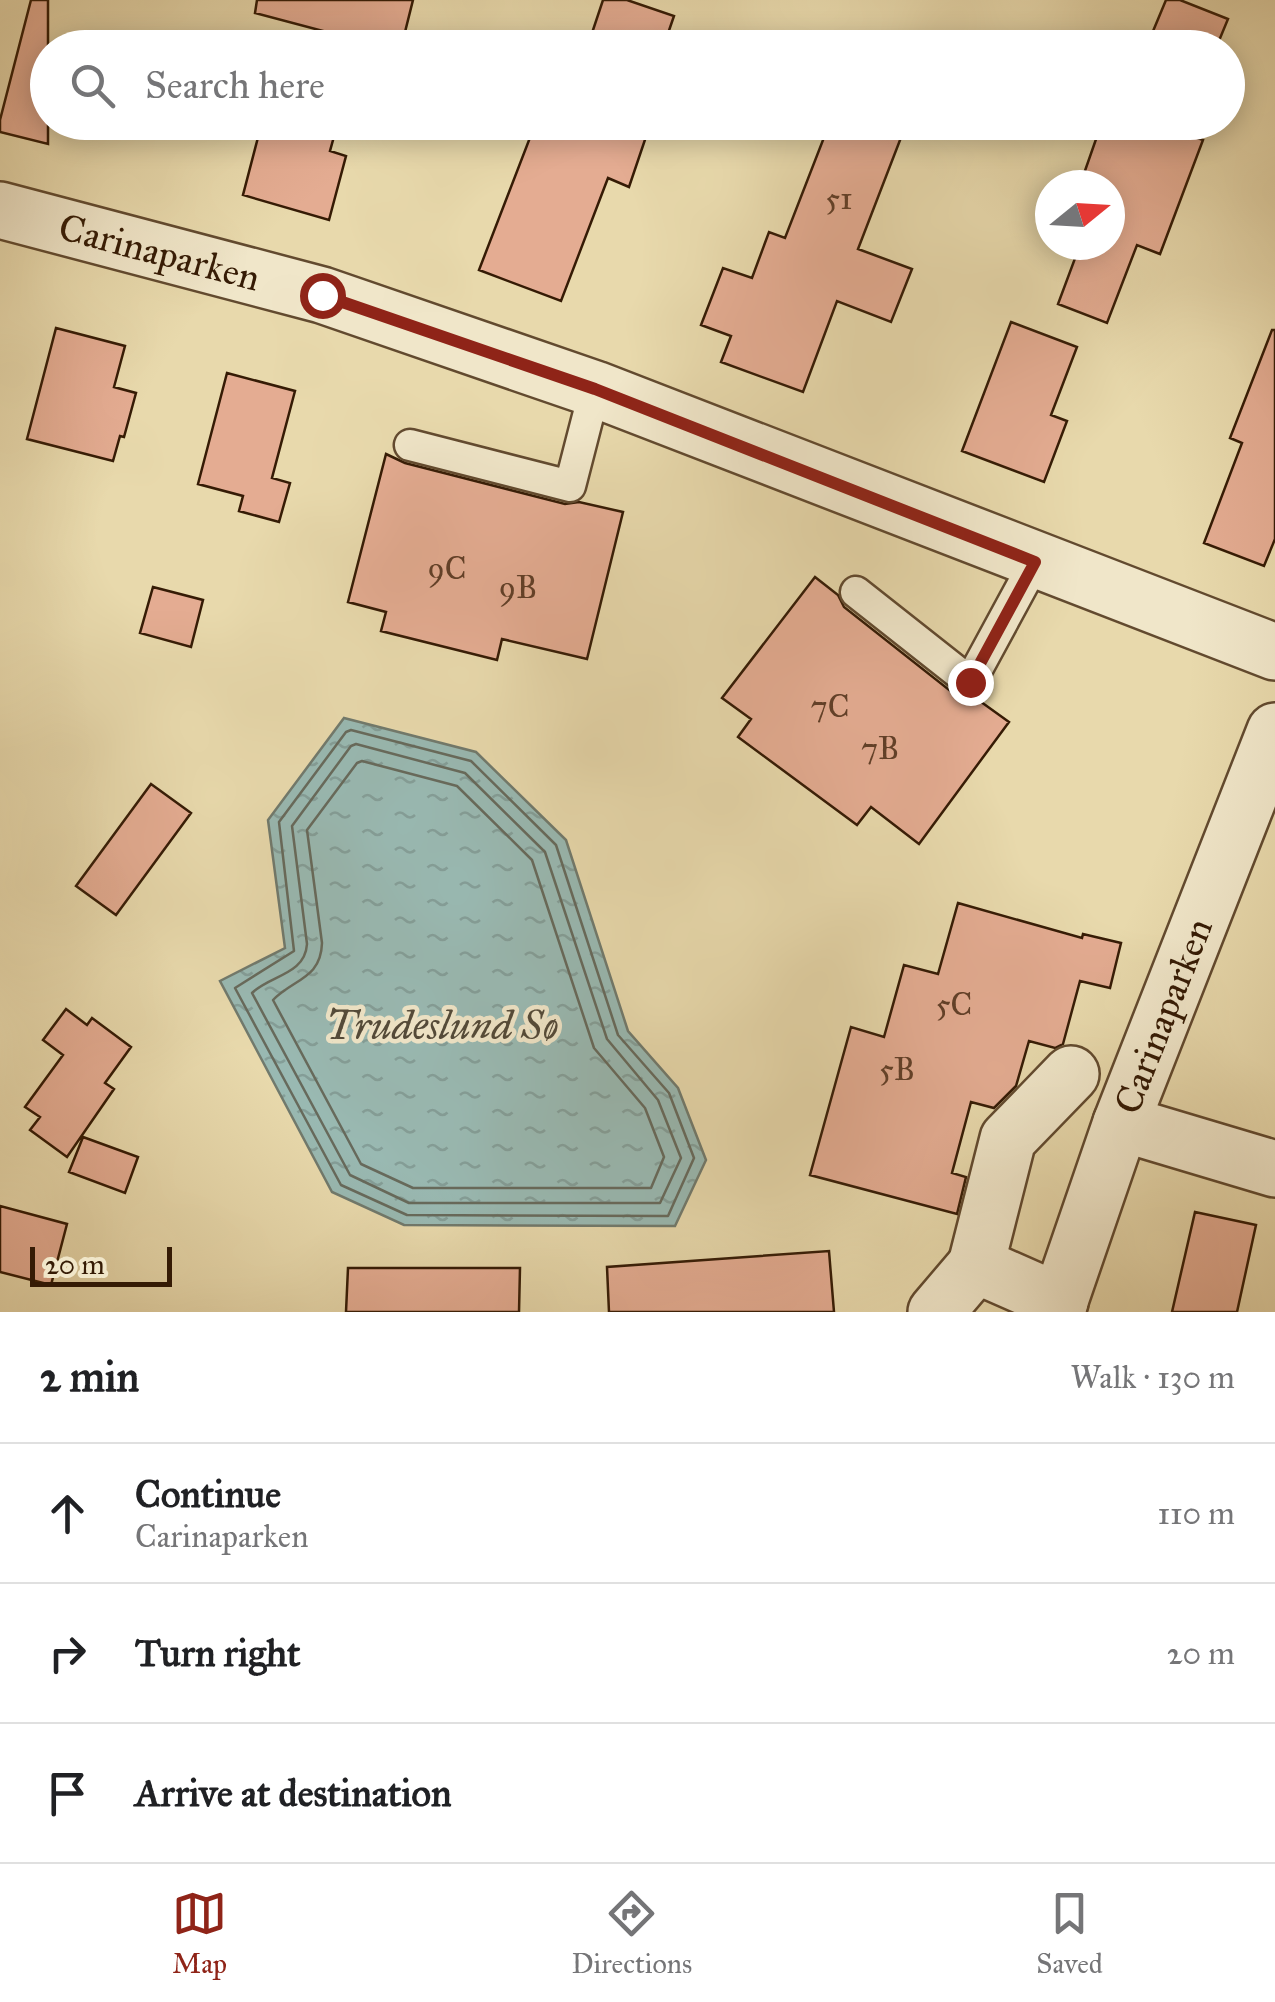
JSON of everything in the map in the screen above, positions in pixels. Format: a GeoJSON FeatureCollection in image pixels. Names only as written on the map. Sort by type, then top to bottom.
{"type":"FeatureCollection","features":[{"type":"Feature","properties":{"kind":"street","name":"Carinaparken"},"geometry":{"type":"LineString","coordinates":[[0,210],[322,295],[595,389],[1275,652]]}},
{"type":"Feature","properties":{"kind":"street","name":"Carinaparken"},"geometry":{"type":"LineString","coordinates":[[976,1265],[1058,1307],[1121,1122],[1275,732]]}},
{"type":"Feature","properties":{"kind":"street","name":"Carinaparken"},"geometry":{"type":"LineString","coordinates":[[936,1312],[976,1265],[1008,1138],[1071,1074]]}},
{"type":"Feature","properties":{"kind":"street"},"geometry":{"type":"LineString","coordinates":[[1121,1122],[1275,1169]]}},
{"type":"Feature","properties":{"kind":"lane"},"geometry":{"type":"LineString","coordinates":[[410,445],[570,486],[595,389]]}},
{"type":"Feature","properties":{"kind":"lane"},"geometry":{"type":"LineString","coordinates":[[856,592],[970,682],[1035,562]]}},
{"type":"Feature","properties":{"kind":"water","name":"Trudeslund Sø"},"geometry":{"type":"Polygon","coordinates":[[[344,718],[476,752],[566,840],[628,1031],[678,1088],[706,1160],[675,1226],[404,1225],[332,1192],[220,981],[285,948],[268,820],[344,718]]]}},
{"type":"Feature","properties":{"kind":"building"},"geometry":{"type":"Polygon","coordinates":[[[31,0],[48,0],[48,30],[30,30],[30,140],[0,132],[31,0]]]}},
{"type":"Feature","properties":{"kind":"building"},"geometry":{"type":"Polygon","coordinates":[[[257,0],[413,0],[406,30],[319,30],[255,13],[257,0]]]}},
{"type":"Feature","properties":{"kind":"building"},"geometry":{"type":"Polygon","coordinates":[[[603,0],[627,0],[674,16],[669,30],[593,30],[603,0]]]}},
{"type":"Feature","properties":{"kind":"building"},"geometry":{"type":"Polygon","coordinates":[[[1166,0],[1180,0],[1228,19],[1223,30],[1154,30],[1166,0]]]}},
{"type":"Feature","properties":{"kind":"building"},"geometry":{"type":"Polygon","coordinates":[[[257,140],[333,140],[330,151],[346,156],[329,220],[243,195],[257,140]]]}},
{"type":"Feature","properties":{"kind":"building"},"geometry":{"type":"Polygon","coordinates":[[[529,140],[645,140],[629,187],[608,178],[561,301],[479,270],[529,140]]]}},
{"type":"Feature","properties":{"kind":"building"},"geometry":{"type":"Polygon","coordinates":[[[823,140],[900,140],[858,249],[912,269],[891,322],[837,301],[803,392],[721,362],[731,336],[701,325],[723,268],[752,278],[769,232],[785,238],[823,140]]]}},
{"type":"Feature","properties":{"kind":"building"},"geometry":{"type":"Polygon","coordinates":[[[1096,140],[1203,140],[1160,254],[1137,245],[1107,323],[1058,304],[1074,260],[1125,260],[1125,170],[1085,170],[1096,140]]]}},
{"type":"Feature","properties":{"kind":"building"},"geometry":{"type":"Polygon","coordinates":[[[1011,322],[1077,347],[1051,415],[1067,421],[1044,482],[962,451],[1011,322]]]}},
{"type":"Feature","properties":{"kind":"building"},"geometry":{"type":"Polygon","coordinates":[[[56,328],[125,346],[114,387],[136,393],[113,461],[27,439],[56,328]]]}},
{"type":"Feature","properties":{"kind":"building"},"geometry":{"type":"Polygon","coordinates":[[[1272,330],[1275,539],[1264,566],[1204,543],[1242,443],[1230,438],[1272,330]]]}},
{"type":"Feature","properties":{"kind":"building"},"geometry":{"type":"Polygon","coordinates":[[[227,373],[295,391],[272,478],[290,483],[279,522],[239,511],[243,496],[198,484],[227,373]]]}},
{"type":"Feature","properties":{"kind":"building"},"geometry":{"type":"Polygon","coordinates":[[[386,454],[405,463],[565,504],[579,502],[623,512],[587,659],[502,639],[497,660],[381,631],[386,612],[348,602],[386,454]]]}},
{"type":"Feature","properties":{"kind":"building"},"geometry":{"type":"Polygon","coordinates":[[[815,577],[838,595],[844,607],[958,697],[977,699],[1009,722],[919,844],[871,807],[857,825],[738,737],[751,719],[722,698],[815,577]]]}},
{"type":"Feature","properties":{"kind":"building"},"geometry":{"type":"Polygon","coordinates":[[[153,587],[203,600],[191,647],[140,633],[153,587]]]}},
{"type":"Feature","properties":{"kind":"building"},"geometry":{"type":"Polygon","coordinates":[[[151,784],[191,813],[116,915],[76,886],[151,784]]]}},
{"type":"Feature","properties":{"kind":"building"},"geometry":{"type":"Polygon","coordinates":[[[958,903],[1082,938],[1083,934],[1121,943],[1110,988],[1080,981],[1063,1044],[1055,1048],[1029,1041],[1016,1086],[994,1108],[971,1102],[952,1173],[966,1177],[957,1214],[810,1175],[851,1027],[884,1037],[904,965],[938,974],[958,903]]]}},
{"type":"Feature","properties":{"kind":"building"},"geometry":{"type":"Polygon","coordinates":[[[66,1009],[87,1025],[92,1018],[131,1047],[105,1083],[114,1089],[67,1157],[30,1130],[40,1117],[25,1107],[63,1055],[43,1040],[66,1009]]]}},
{"type":"Feature","properties":{"kind":"building"},"geometry":{"type":"Polygon","coordinates":[[[83,1137],[138,1157],[125,1193],[69,1172],[83,1137]]]}},
{"type":"Feature","properties":{"kind":"building"},"geometry":{"type":"Polygon","coordinates":[[[0,1206],[67,1224],[51,1285],[0,1272],[0,1206]]]}},
{"type":"Feature","properties":{"kind":"building"},"geometry":{"type":"Polygon","coordinates":[[[1195,1212],[1256,1225],[1237,1312],[1172,1312],[1195,1212]]]}},
{"type":"Feature","properties":{"kind":"building"},"geometry":{"type":"Polygon","coordinates":[[[829,1251],[834,1312],[609,1312],[607,1267],[829,1251]]]}},
{"type":"Feature","properties":{"kind":"building"},"geometry":{"type":"Polygon","coordinates":[[[348,1268],[520,1268],[519,1312],[346,1312],[348,1268]]]}},
{"type":"Feature","properties":{"kind":"route"},"geometry":{"type":"LineString","coordinates":[[322,295],[595,389],[1035,562],[970,682]]}}]}
